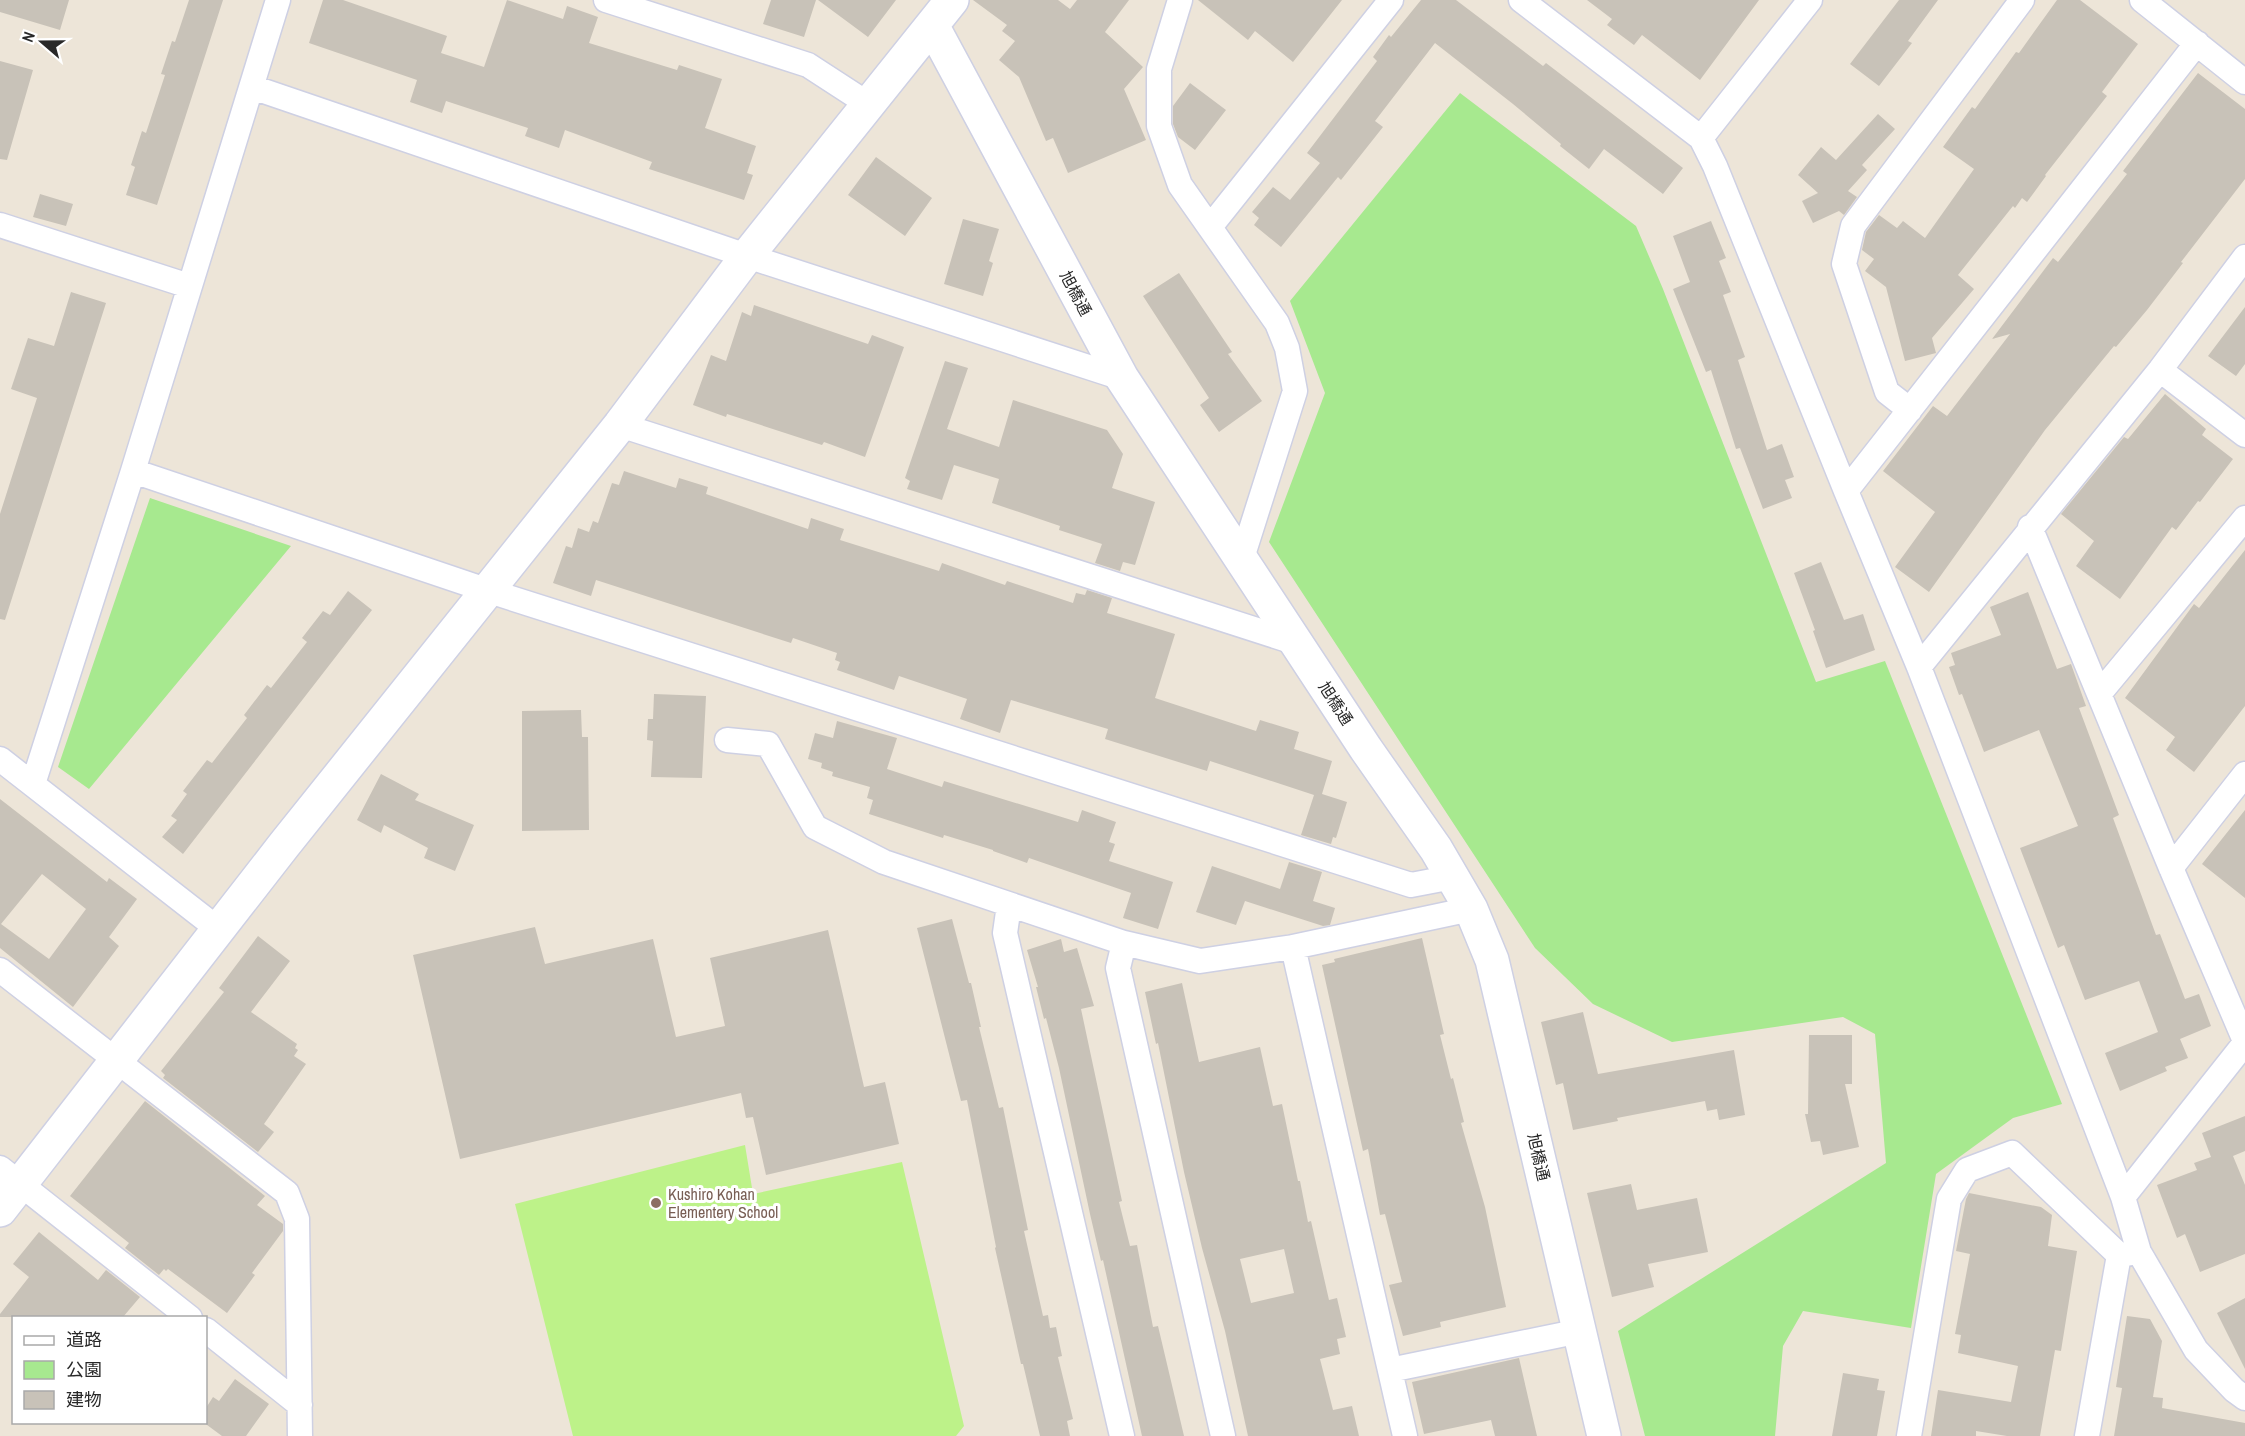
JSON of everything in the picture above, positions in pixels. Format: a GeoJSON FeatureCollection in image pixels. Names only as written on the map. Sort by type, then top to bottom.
{"type":"FeatureCollection","features":[{"type":"Feature","properties":{"kind":"street"},"geometry":{"type":"LineString","coordinates":[[33,784],[133,471],[278,0]]}},
{"type":"Feature","properties":{"kind":"street"},"geometry":{"type":"LineString","coordinates":[[606,0],[808,65],[868,104]]}},
{"type":"Feature","properties":{"kind":"street"},"geometry":{"type":"LineString","coordinates":[[1180,0],[1159,69],[1159,126],[1180,185],[1277,322],[1287,348],[1295,392],[1242,558]]}},
{"type":"Feature","properties":{"kind":"street"},"geometry":{"type":"LineString","coordinates":[[1210,227],[1391,0]]}},
{"type":"Feature","properties":{"kind":"street"},"geometry":{"type":"LineString","coordinates":[[1521,0],[1701,138],[1715,166],[1919,667],[2122,1197],[2129,1253],[2087,1436]]}},
{"type":"Feature","properties":{"kind":"street"},"geometry":{"type":"LineString","coordinates":[[1701,138],[1810,0]]}},
{"type":"Feature","properties":{"kind":"street"},"geometry":{"type":"LineString","coordinates":[[1910,410],[1887,392],[1844,264],[1853,226],[2022,0]]}},
{"type":"Feature","properties":{"kind":"street"},"geometry":{"type":"LineString","coordinates":[[2142,0],[2245,82]]}},
{"type":"Feature","properties":{"kind":"street"},"geometry":{"type":"LineString","coordinates":[[0,1210],[10,1176],[116,1060],[620,425],[747,256],[942,13]]}},
{"type":"Feature","properties":{"kind":"street","name":"旭橋通"},"geometry":{"type":"LineString","coordinates":[[942,13],[1122,378],[1453,876],[1471,909],[1492,960],[1604,1436]]}},
{"type":"Feature","properties":{"kind":"street"},"geometry":{"type":"LineString","coordinates":[[1846,491],[2198,43]]}},
{"type":"Feature","properties":{"kind":"street"},"geometry":{"type":"LineString","coordinates":[[252,87],[747,256],[1122,378]]}},
{"type":"Feature","properties":{"kind":"street"},"geometry":{"type":"LineString","coordinates":[[0,225],[189,286]]}},
{"type":"Feature","properties":{"kind":"street"},"geometry":{"type":"LineString","coordinates":[[1919,667],[2160,370],[2245,257]]}},
{"type":"Feature","properties":{"kind":"street"},"geometry":{"type":"LineString","coordinates":[[2160,370],[2245,435]]}},
{"type":"Feature","properties":{"kind":"street"},"geometry":{"type":"LineString","coordinates":[[620,425],[1297,643]]}},
{"type":"Feature","properties":{"kind":"street"},"geometry":{"type":"LineString","coordinates":[[133,471],[489,591],[1411,885],[1453,876]]}},
{"type":"Feature","properties":{"kind":"street"},"geometry":{"type":"LineString","coordinates":[[2099,694],[2245,518]]}},
{"type":"Feature","properties":{"kind":"street"},"geometry":{"type":"LineString","coordinates":[[2031,527],[2245,1042],[2122,1197]]}},
{"type":"Feature","properties":{"kind":"street"},"geometry":{"type":"LineString","coordinates":[[727,740],[768,744],[815,827],[884,862],[1124,943],[1200,961],[1293,947],[1471,909]]}},
{"type":"Feature","properties":{"kind":"street"},"geometry":{"type":"LineString","coordinates":[[0,759],[218,929]]}},
{"type":"Feature","properties":{"kind":"street"},"geometry":{"type":"LineString","coordinates":[[2171,868],[2245,774]]}},
{"type":"Feature","properties":{"kind":"street"},"geometry":{"type":"LineString","coordinates":[[1009,905],[1005,933],[1122,1436]]}},
{"type":"Feature","properties":{"kind":"street"},"geometry":{"type":"LineString","coordinates":[[1124,943],[1118,968],[1223,1436]]}},
{"type":"Feature","properties":{"kind":"street"},"geometry":{"type":"LineString","coordinates":[[1293,947],[1406,1436]]}},
{"type":"Feature","properties":{"kind":"street"},"geometry":{"type":"LineString","coordinates":[[0,970],[287,1193],[297,1219],[300,1436]]}},
{"type":"Feature","properties":{"kind":"street"},"geometry":{"type":"LineString","coordinates":[[1909,1436],[1949,1198],[1967,1170],[2012,1153],[2129,1253],[2196,1350],[2234,1390],[2245,1398]]}},
{"type":"Feature","properties":{"kind":"street"},"geometry":{"type":"LineString","coordinates":[[10,1176],[189,1316]]}},
{"type":"Feature","properties":{"kind":"street"},"geometry":{"type":"LineString","coordinates":[[207,1331],[300,1405]]}},
{"type":"Feature","properties":{"kind":"street"},"geometry":{"type":"LineString","coordinates":[[1390,1370],[1580,1331]]}},
{"type":"Feature","properties":{"kind":"green space"},"geometry":{"type":"Polygon","coordinates":[[[1460,93],[1636,226],[1663,289],[1816,682],[1885,661],[2062,1104],[2013,1118],[1936,1174],[1911,1328],[1803,1311],[1783,1346],[1775,1436],[1645,1436],[1618,1331],[1886,1163],[1875,1034],[1843,1017],[1672,1042],[1593,1004],[1535,948],[1269,542],[1325,393],[1290,301],[1460,93]]]}},
{"type":"Feature","properties":{"kind":"green space"},"geometry":{"type":"Polygon","coordinates":[[[150,498],[291,546],[89,789],[58,767],[150,498]]]}},
{"type":"Feature","properties":{"kind":"green space"},"geometry":{"type":"Polygon","coordinates":[[[745,1145],[753,1194],[902,1162],[964,1426],[956,1436],[573,1436],[515,1204],[745,1145]]]}},
{"type":"Feature","properties":{"kind":"building"},"geometry":{"type":"Polygon","coordinates":[[[0,0],[69,0],[60,30],[0,12],[0,0]]]}},
{"type":"Feature","properties":{"kind":"building"},"geometry":{"type":"Polygon","coordinates":[[[189,0],[223,0],[157,205],[126,195],[135,167],[131,165],[142,131],[146,133],[165,75],[161,74],[189,0]]]}},
{"type":"Feature","properties":{"kind":"building"},"geometry":{"type":"Polygon","coordinates":[[[323,0],[343,0],[447,36],[441,53],[484,67],[507,0],[563,19],[567,6],[598,17],[589,43],[677,70],[679,65],[722,79],[705,128],[756,146],[747,173],[753,175],[744,200],[649,169],[652,162],[565,130],[559,148],[525,136],[528,128],[446,101],[442,113],[410,102],[417,80],[309,43],[323,0]]]}},
{"type":"Feature","properties":{"kind":"building"},"geometry":{"type":"Polygon","coordinates":[[[771,0],[816,0],[804,37],[763,24],[771,0]]]}},
{"type":"Feature","properties":{"kind":"building"},"geometry":{"type":"Polygon","coordinates":[[[818,0],[896,0],[868,37],[818,0]]]}},
{"type":"Feature","properties":{"kind":"building"},"geometry":{"type":"Polygon","coordinates":[[[973,0],[1058,0],[1070,9],[1077,0],[1129,0],[1105,32],[1143,67],[1124,89],[1146,140],[1068,173],[1053,138],[1046,141],[1019,77],[999,60],[1015,41],[1002,31],[1007,25],[973,0]]]}},
{"type":"Feature","properties":{"kind":"building"},"geometry":{"type":"Polygon","coordinates":[[[1198,0],[1342,0],[1293,62],[1255,31],[1248,40],[1198,0]]]}},
{"type":"Feature","properties":{"kind":"building"},"geometry":{"type":"Polygon","coordinates":[[[1421,0],[1456,0],[1543,66],[1546,63],[1683,168],[1663,194],[1604,149],[1589,169],[1513,104],[1435,43],[1375,121],[1383,127],[1341,180],[1338,177],[1281,247],[1254,225],[1259,218],[1252,212],[1273,187],[1290,200],[1320,163],[1307,153],[1377,61],[1373,57],[1389,35],[1391,37],[1421,0]]]}},
{"type":"Feature","properties":{"kind":"building"},"geometry":{"type":"Polygon","coordinates":[[[1587,0],[1759,0],[1700,80],[1642,35],[1634,45],[1607,25],[1612,19],[1587,0]]]}},
{"type":"Feature","properties":{"kind":"building"},"geometry":{"type":"Polygon","coordinates":[[[1899,0],[1938,0],[1908,41],[1912,43],[1879,86],[1850,64],[1899,0]]]}},
{"type":"Feature","properties":{"kind":"building"},"geometry":{"type":"Polygon","coordinates":[[[2057,0],[2080,0],[2138,44],[2102,92],[2107,96],[2045,175],[2027,202],[2022,198],[2015,208],[2013,206],[1958,275],[1974,289],[1932,338],[1936,353],[1905,361],[1886,287],[1865,271],[1874,259],[1862,250],[1866,232],[1879,215],[1897,228],[1903,221],[1925,238],[1974,169],[1943,147],[1972,107],[1975,109],[2016,52],[2019,53],[2057,0]]]}},
{"type":"Feature","properties":{"kind":"building"},"geometry":{"type":"Polygon","coordinates":[[[0,61],[33,70],[7,160],[0,159],[0,61]]]}},
{"type":"Feature","properties":{"kind":"building"},"geometry":{"type":"Polygon","coordinates":[[[2198,73],[2245,109],[2245,179],[2147,310],[2116,347],[2114,346],[2045,430],[1929,592],[1895,567],[1935,512],[1883,471],[1933,406],[1947,416],[2010,334],[1992,339],[2053,258],[2058,262],[2127,174],[2123,171],[2198,73]]]}},
{"type":"Feature","properties":{"kind":"building"},"geometry":{"type":"Polygon","coordinates":[[[1190,83],[1226,110],[1195,150],[1178,137],[1173,124],[1173,106],[1190,83]]]}},
{"type":"Feature","properties":{"kind":"building"},"geometry":{"type":"Polygon","coordinates":[[[1878,114],[1895,129],[1862,165],[1867,170],[1848,191],[1857,197],[1844,215],[1839,211],[1813,223],[1802,201],[1818,193],[1798,175],[1821,147],[1836,160],[1878,114]]]}},
{"type":"Feature","properties":{"kind":"building"},"geometry":{"type":"Polygon","coordinates":[[[876,157],[932,198],[905,236],[848,195],[876,157]]]}},
{"type":"Feature","properties":{"kind":"building"},"geometry":{"type":"Polygon","coordinates":[[[40,194],[73,204],[66,226],[33,217],[40,194]]]}},
{"type":"Feature","properties":{"kind":"building"},"geometry":{"type":"Polygon","coordinates":[[[963,219],[999,229],[989,261],[993,263],[983,296],[944,284],[963,219]]]}},
{"type":"Feature","properties":{"kind":"building"},"geometry":{"type":"Polygon","coordinates":[[[1711,221],[1726,258],[1719,261],[1731,292],[1723,295],[1745,357],[1738,360],[1767,450],[1782,444],[1794,477],[1785,480],[1792,498],[1763,509],[1740,448],[1736,449],[1711,370],[1706,372],[1673,289],[1690,282],[1673,236],[1711,221]]]}},
{"type":"Feature","properties":{"kind":"building"},"geometry":{"type":"Polygon","coordinates":[[[1179,273],[1232,352],[1228,354],[1262,401],[1219,432],[1200,405],[1209,398],[1143,296],[1179,273]]]}},
{"type":"Feature","properties":{"kind":"building"},"geometry":{"type":"Polygon","coordinates":[[[71,292],[106,303],[5,620],[0,619],[0,514],[37,398],[11,389],[28,338],[54,346],[71,292]]]}},
{"type":"Feature","properties":{"kind":"building"},"geometry":{"type":"Polygon","coordinates":[[[754,305],[868,344],[872,335],[904,347],[865,457],[824,442],[822,445],[693,405],[711,355],[726,361],[742,312],[751,316],[754,305]]]}},
{"type":"Feature","properties":{"kind":"building"},"geometry":{"type":"Polygon","coordinates":[[[2245,307],[2245,364],[2236,376],[2208,356],[2245,307]]]}},
{"type":"Feature","properties":{"kind":"building"},"geometry":{"type":"Polygon","coordinates":[[[945,361],[968,368],[947,429],[999,447],[1013,400],[1107,430],[1123,454],[1112,488],[1155,502],[1135,565],[1123,562],[1120,571],[1095,563],[1102,544],[1059,530],[1060,526],[992,503],[999,479],[954,465],[942,500],[907,489],[910,481],[905,478],[945,361]]]}},
{"type":"Feature","properties":{"kind":"building"},"geometry":{"type":"Polygon","coordinates":[[[2165,394],[2206,429],[2202,435],[2233,459],[2176,530],[2172,527],[2120,599],[2076,566],[2094,541],[2061,514],[2124,437],[2128,439],[2165,394]]]}},
{"type":"Feature","properties":{"kind":"building"},"geometry":{"type":"Polygon","coordinates":[[[624,471],[676,488],[679,478],[708,487],[706,494],[808,529],[811,518],[844,529],[840,540],[939,571],[942,563],[1005,585],[1007,581],[1073,603],[1076,593],[1085,595],[1087,590],[1112,598],[1107,613],[1175,634],[1155,698],[1256,731],[1260,720],[1299,732],[1294,749],[1332,761],[1322,794],[1347,802],[1336,838],[1333,837],[1331,844],[1301,835],[1314,795],[1210,761],[1207,771],[1105,739],[1108,729],[1011,700],[1000,733],[960,719],[967,699],[899,676],[894,690],[837,670],[840,662],[835,660],[837,653],[793,638],[791,643],[596,580],[591,596],[553,583],[566,546],[572,548],[578,528],[589,532],[593,521],[598,523],[612,483],[619,485],[624,471]]]}},
{"type":"Feature","properties":{"kind":"building"},"geometry":{"type":"Polygon","coordinates":[[[2245,550],[2245,706],[2194,772],[2166,750],[2175,737],[2125,698],[2194,604],[2199,608],[2245,550]]]}},
{"type":"Feature","properties":{"kind":"building"},"geometry":{"type":"Polygon","coordinates":[[[1821,562],[1844,620],[1863,614],[1875,650],[1826,668],[1794,573],[1821,562]]]}},
{"type":"Feature","properties":{"kind":"building"},"geometry":{"type":"Polygon","coordinates":[[[348,591],[372,610],[183,854],[162,837],[177,820],[171,816],[187,794],[183,791],[207,760],[212,763],[247,718],[244,715],[267,685],[271,688],[307,642],[302,638],[323,611],[330,615],[348,591]]]}},
{"type":"Feature","properties":{"kind":"building"},"geometry":{"type":"Polygon","coordinates":[[[2028,592],[2057,669],[2071,664],[2086,706],[2079,708],[2119,815],[2113,818],[2156,935],[2160,934],[2185,999],[2199,994],[2211,1026],[2180,1039],[2188,1058],[2165,1067],[2167,1071],[2120,1091],[2105,1053],[2158,1032],[2139,981],[2085,1000],[2064,945],[2058,948],[2020,848],[2078,826],[2039,730],[1984,752],[1949,667],[1955,665],[1951,653],[2001,635],[1990,607],[2028,592]]]}},
{"type":"Feature","properties":{"kind":"building"},"geometry":{"type":"Polygon","coordinates":[[[654,694],[706,696],[702,778],[651,777],[653,741],[647,740],[648,719],[653,719],[654,694]]]}},
{"type":"Feature","properties":{"kind":"building"},"geometry":{"type":"Polygon","coordinates":[[[581,710],[582,737],[588,737],[589,830],[522,831],[522,711],[581,710]]]}},
{"type":"Feature","properties":{"kind":"building"},"geometry":{"type":"Polygon","coordinates":[[[837,721],[897,738],[887,769],[942,787],[944,781],[1078,822],[1082,810],[1116,822],[1109,842],[1115,844],[1109,861],[1173,882],[1158,929],[1123,918],[1131,893],[1029,858],[1027,863],[993,850],[944,835],[943,838],[869,814],[873,800],[867,798],[870,787],[832,776],[833,772],[821,768],[822,763],[808,759],[815,733],[833,738],[837,721]]]}},
{"type":"Feature","properties":{"kind":"building"},"geometry":{"type":"Polygon","coordinates":[[[381,774],[419,794],[415,800],[474,825],[455,871],[424,858],[428,848],[384,825],[381,833],[357,820],[381,774]]]}},
{"type":"Feature","properties":{"kind":"building"},"geometry":{"type":"Polygon","coordinates":[[[0,799],[107,882],[109,878],[137,899],[109,937],[119,946],[73,1007],[0,948],[0,799]],[[42,874],[1,924],[49,959],[86,909],[42,874]]]}},
{"type":"Feature","properties":{"kind":"building"},"geometry":{"type":"Polygon","coordinates":[[[2245,810],[2245,898],[2202,864],[2245,810]]]}},
{"type":"Feature","properties":{"kind":"building"},"geometry":{"type":"Polygon","coordinates":[[[1289,862],[1322,872],[1313,901],[1335,908],[1330,925],[1323,926],[1245,901],[1236,925],[1196,912],[1212,866],[1280,889],[1289,862]]]}},
{"type":"Feature","properties":{"kind":"building"},"geometry":{"type":"Polygon","coordinates":[[[952,919],[969,983],[971,983],[981,1027],[979,1027],[999,1108],[1003,1107],[1028,1230],[1024,1231],[1043,1316],[1048,1315],[1050,1328],[1056,1327],[1062,1356],[1058,1357],[1073,1419],[1067,1421],[1070,1436],[1040,1436],[995,1248],[967,1100],[961,1101],[917,928],[952,919]]]}},
{"type":"Feature","properties":{"kind":"building"},"geometry":{"type":"Polygon","coordinates":[[[535,927],[545,964],[653,939],[676,1037],[725,1026],[710,958],[828,930],[864,1087],[885,1082],[899,1144],[766,1175],[753,1117],[746,1118],[741,1093],[460,1159],[413,955],[535,927]]]}},
{"type":"Feature","properties":{"kind":"building"},"geometry":{"type":"Polygon","coordinates":[[[258,936],[290,961],[251,1012],[297,1044],[295,1048],[298,1050],[294,1056],[306,1064],[264,1124],[274,1132],[258,1152],[163,1078],[165,1075],[161,1071],[224,992],[219,988],[258,936]]]}},
{"type":"Feature","properties":{"kind":"building"},"geometry":{"type":"Polygon","coordinates":[[[1422,938],[1444,1034],[1440,1035],[1464,1122],[1461,1123],[1485,1207],[1506,1307],[1440,1322],[1441,1327],[1403,1336],[1389,1285],[1402,1282],[1385,1214],[1380,1215],[1368,1149],[1363,1151],[1322,965],[1335,962],[1334,959],[1422,938]]]}},
{"type":"Feature","properties":{"kind":"building"},"geometry":{"type":"Polygon","coordinates":[[[1061,939],[1064,952],[1077,948],[1094,1006],[1081,1009],[1122,1201],[1119,1202],[1130,1246],[1137,1245],[1153,1327],[1158,1326],[1184,1436],[1142,1436],[1103,1260],[1101,1261],[1090,1214],[1059,1068],[1027,950],[1061,939]]]}},
{"type":"Feature","properties":{"kind":"building"},"geometry":{"type":"Polygon","coordinates":[[[1182,983],[1199,1062],[1260,1047],[1273,1106],[1282,1104],[1298,1181],[1300,1181],[1308,1222],[1311,1221],[1329,1300],[1337,1298],[1346,1337],[1337,1339],[1340,1354],[1320,1359],[1333,1410],[1352,1406],[1359,1436],[1248,1436],[1225,1331],[1184,1172],[1158,1043],[1156,1044],[1145,992],[1182,983]],[[1284,1249],[1240,1259],[1251,1303],[1294,1293],[1284,1249]]]}},
{"type":"Feature","properties":{"kind":"building"},"geometry":{"type":"Polygon","coordinates":[[[1583,1012],[1598,1074],[1734,1050],[1745,1115],[1719,1120],[1717,1109],[1707,1111],[1705,1101],[1617,1118],[1618,1121],[1573,1130],[1563,1083],[1556,1085],[1541,1022],[1583,1012]]]}},
{"type":"Feature","properties":{"kind":"building"},"geometry":{"type":"Polygon","coordinates":[[[1809,1035],[1852,1035],[1852,1084],[1845,1084],[1859,1147],[1823,1155],[1820,1141],[1811,1142],[1805,1114],[1808,1114],[1809,1035]]]}},
{"type":"Feature","properties":{"kind":"building"},"geometry":{"type":"Polygon","coordinates":[[[145,1101],[265,1196],[257,1205],[283,1224],[283,1231],[252,1273],[255,1275],[227,1313],[168,1269],[166,1271],[164,1269],[159,1275],[125,1248],[129,1243],[70,1196],[145,1101]]]}},
{"type":"Feature","properties":{"kind":"building"},"geometry":{"type":"Polygon","coordinates":[[[2245,1116],[2245,1151],[2233,1156],[2245,1185],[2245,1254],[2200,1272],[2185,1234],[2177,1238],[2157,1185],[2197,1170],[2194,1163],[2211,1157],[2202,1133],[2245,1116]]]}},
{"type":"Feature","properties":{"kind":"building"},"geometry":{"type":"Polygon","coordinates":[[[1631,1184],[1637,1210],[1697,1198],[1708,1252],[1648,1264],[1654,1287],[1612,1297],[1587,1193],[1631,1184]]]}},
{"type":"Feature","properties":{"kind":"building"},"geometry":{"type":"Polygon","coordinates":[[[1969,1193],[2041,1207],[2052,1215],[2048,1246],[2077,1251],[2061,1351],[2055,1350],[2040,1436],[2007,1436],[1976,1431],[1976,1436],[1931,1436],[1938,1390],[2011,1402],[2018,1366],[1958,1353],[1961,1335],[1955,1334],[1970,1254],[1956,1251],[1969,1193]]]}},
{"type":"Feature","properties":{"kind":"building"},"geometry":{"type":"Polygon","coordinates":[[[39,1232],[98,1280],[106,1270],[140,1297],[124,1316],[0,1317],[29,1277],[13,1264],[39,1232]]]}},
{"type":"Feature","properties":{"kind":"building"},"geometry":{"type":"Polygon","coordinates":[[[2245,1298],[2245,1369],[2217,1313],[2245,1298]]]}},
{"type":"Feature","properties":{"kind":"building"},"geometry":{"type":"Polygon","coordinates":[[[2127,1316],[2150,1319],[2162,1341],[2153,1397],[2163,1398],[2162,1408],[2245,1423],[2245,1436],[2114,1436],[2122,1388],[2116,1387],[2127,1316]]]}},
{"type":"Feature","properties":{"kind":"building"},"geometry":{"type":"Polygon","coordinates":[[[1519,1358],[1537,1436],[1495,1436],[1491,1420],[1424,1434],[1412,1382],[1519,1358]]]}},
{"type":"Feature","properties":{"kind":"building"},"geometry":{"type":"Polygon","coordinates":[[[1843,1373],[1879,1379],[1877,1390],[1885,1391],[1877,1436],[1832,1436],[1843,1373]]]}},
{"type":"Feature","properties":{"kind":"building"},"geometry":{"type":"Polygon","coordinates":[[[235,1379],[269,1404],[246,1436],[222,1436],[206,1424],[207,1406],[213,1397],[219,1401],[235,1379]]]}},
{"type":"Feature","properties":{"kind":"place","name":"Kushiro Kohan Elementery School"},"geometry":{"type":"Point","coordinates":[656,1203]}}]}
